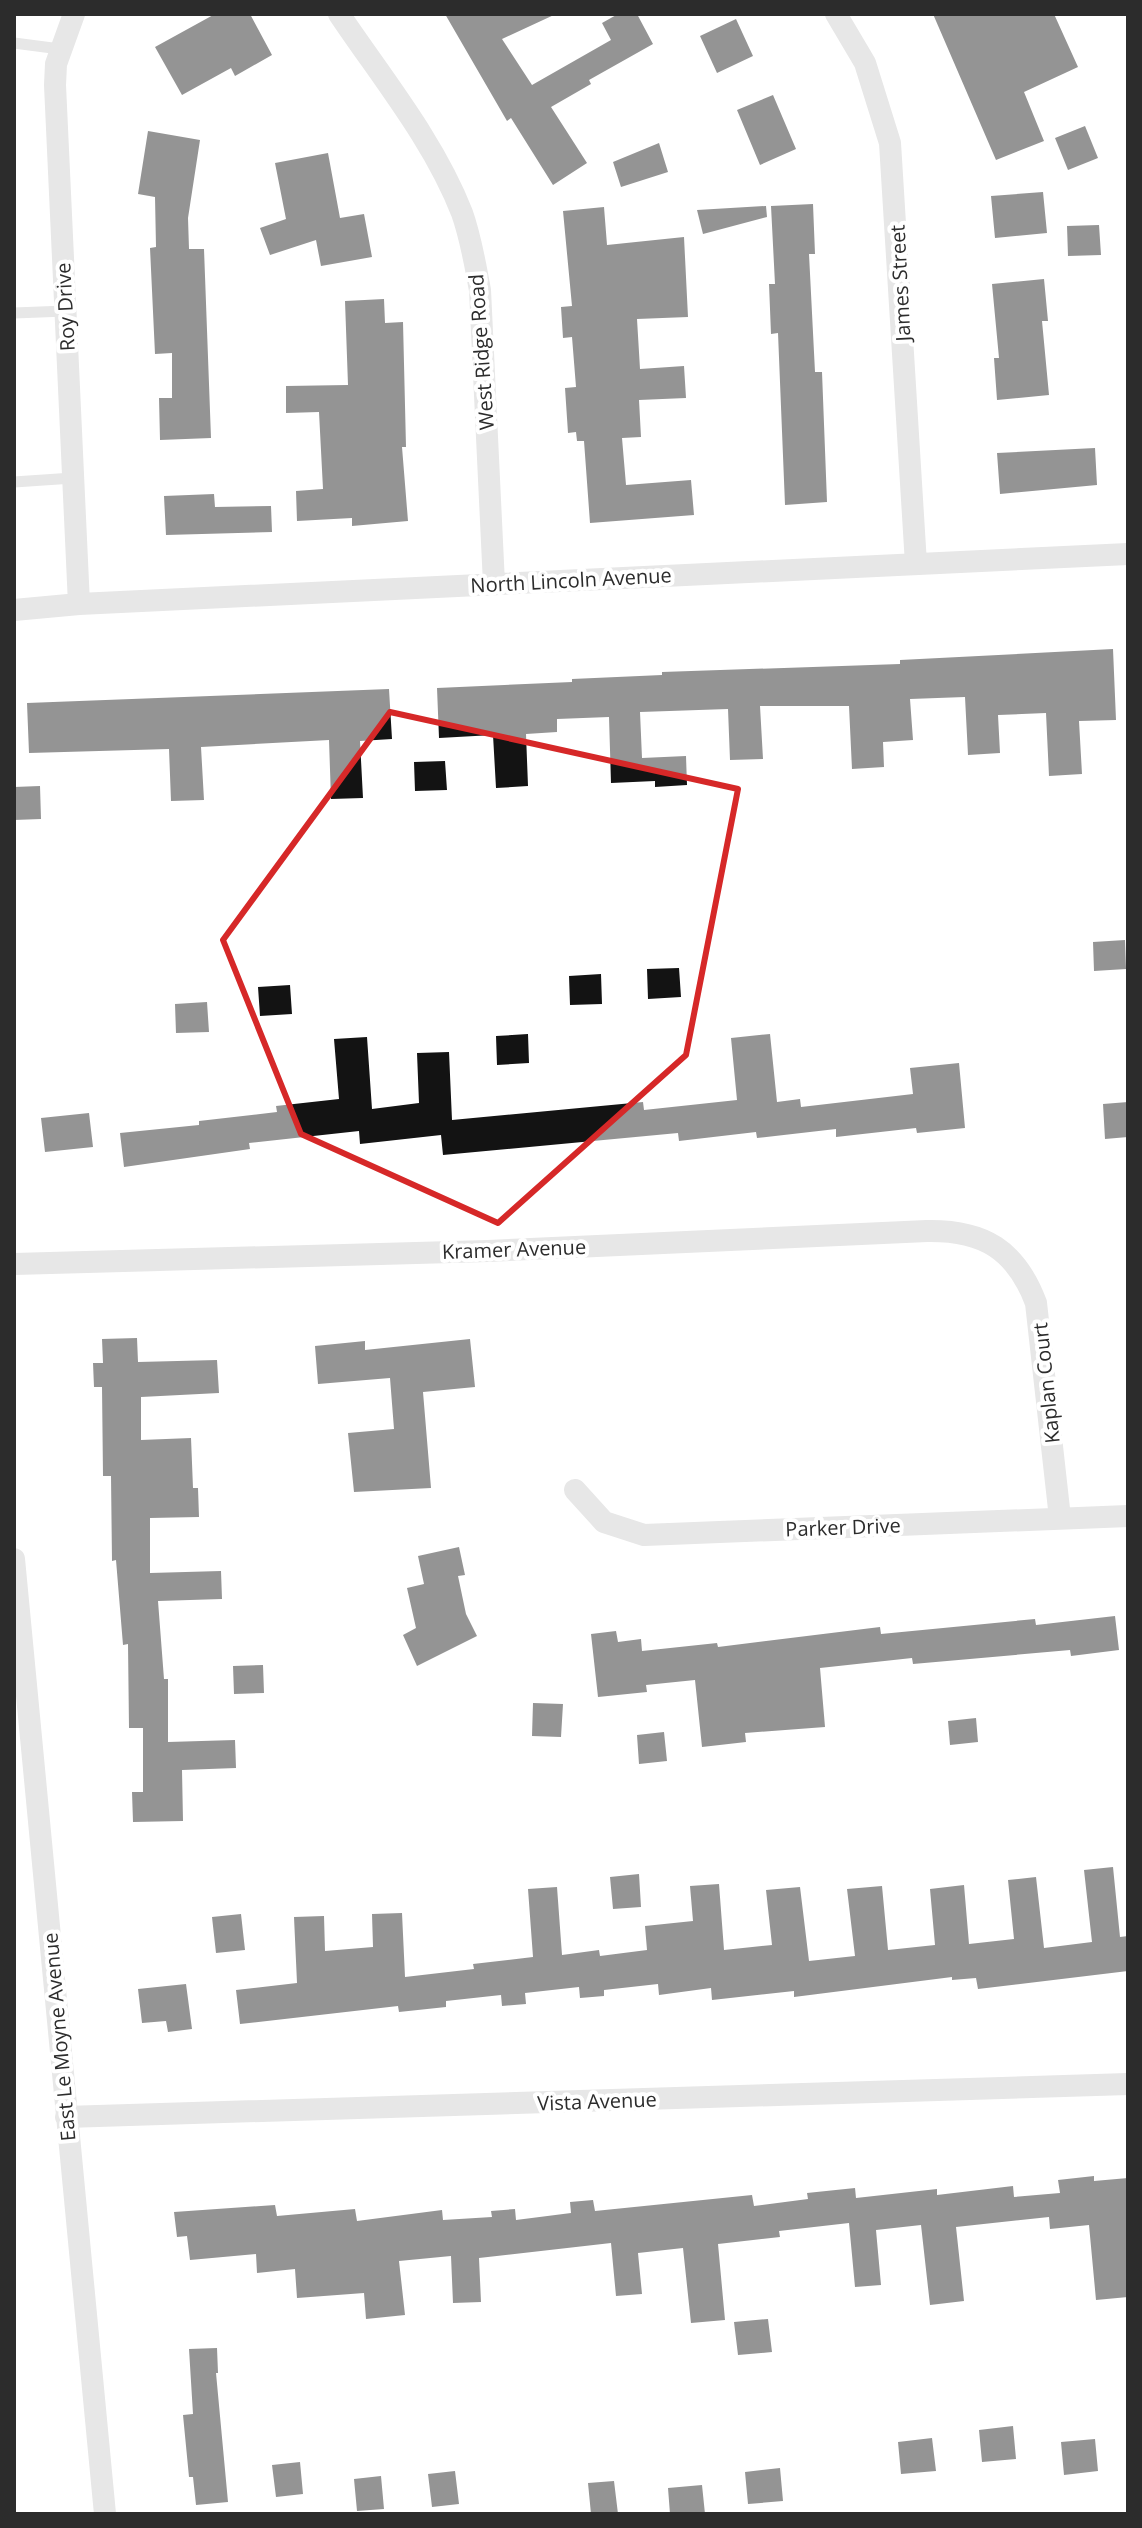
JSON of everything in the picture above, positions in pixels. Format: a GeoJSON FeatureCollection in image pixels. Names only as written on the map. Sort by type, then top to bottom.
{"type":"FeatureCollection","features":[{"type":"Feature","properties":{"kind":"street","name":"Roy Drive"},"geometry":{"type":"LineString","coordinates":[[74,14],[60,49],[55,85],[79,604]]}},
{"type":"Feature","properties":{"kind":"street","name":"West Ridge Road"},"geometry":{"type":"LineString","coordinates":[[339,14],[431,151],[453,192],[471,243],[480,290],[494,584]]}},
{"type":"Feature","properties":{"kind":"street","name":"James Street"},"geometry":{"type":"LineString","coordinates":[[836,14],[865,63],[890,143],[916,564]]}},
{"type":"Feature","properties":{"kind":"street","name":"North Lincoln Avenue"},"geometry":{"type":"LineString","coordinates":[[14,610],[79,604],[1128,554]]}},
{"type":"Feature","properties":{"kind":"street","name":"Kramer Avenue"},"geometry":{"type":"LineString","coordinates":[[14,1264],[488,1251],[944,1231],[977,1238],[1008,1255]]}},
{"type":"Feature","properties":{"kind":"street","name":"Kaplan Court"},"geometry":{"type":"LineString","coordinates":[[1008,1255],[1026,1277],[1042,1333],[1060,1518]]}},
{"type":"Feature","properties":{"kind":"street","name":"Parker Drive"},"geometry":{"type":"LineString","coordinates":[[575,1490],[604,1522],[644,1535],[1128,1516]]}},
{"type":"Feature","properties":{"kind":"street","name":"East Le Moyne Avenue"},"geometry":{"type":"LineString","coordinates":[[14,1559],[105,2514]]}},
{"type":"Feature","properties":{"kind":"street","name":"Vista Avenue"},"geometry":{"type":"LineString","coordinates":[[66,2117],[1128,2084]]}},
{"type":"Feature","properties":{"kind":"lane"},"geometry":{"type":"LineString","coordinates":[[14,43],[60,49]]}},
{"type":"Feature","properties":{"kind":"lane"},"geometry":{"type":"LineString","coordinates":[[14,313],[66,311]]}},
{"type":"Feature","properties":{"kind":"lane"},"geometry":{"type":"LineString","coordinates":[[14,482],[73,478]]}},
{"type":"Feature","properties":{"kind":"highlighted area"},"geometry":{"type":"Polygon","coordinates":[[[390,712],[738,789],[686,1055],[498,1223],[301,1134],[223,940],[390,712]]]}},
{"type":"Feature","properties":{"kind":"building"},"geometry":{"type":"Polygon","coordinates":[[[215,14],[250,14],[272,55],[235,76],[231,68],[182,95],[155,47],[215,14]]]}},
{"type":"Feature","properties":{"kind":"building"},"geometry":{"type":"Polygon","coordinates":[[[445,14],[556,14],[502,39],[532,85],[611,40],[602,23],[618,14],[637,14],[653,44],[589,80],[591,84],[551,107],[587,163],[553,185],[511,118],[507,121],[445,14]]]}},
{"type":"Feature","properties":{"kind":"building"},"geometry":{"type":"Polygon","coordinates":[[[933,14],[1054,14],[1078,67],[1024,92],[1044,141],[996,160],[933,14]]]}},
{"type":"Feature","properties":{"kind":"building"},"geometry":{"type":"Polygon","coordinates":[[[736,19],[753,56],[717,73],[700,36],[736,19]]]}},
{"type":"Feature","properties":{"kind":"building"},"geometry":{"type":"Polygon","coordinates":[[[773,95],[796,149],[760,165],[737,110],[773,95]]]}},
{"type":"Feature","properties":{"kind":"building"},"geometry":{"type":"Polygon","coordinates":[[[1085,126],[1098,158],[1068,170],[1055,138],[1085,126]]]}},
{"type":"Feature","properties":{"kind":"building"},"geometry":{"type":"Polygon","coordinates":[[[148,131],[200,140],[188,218],[189,249],[204,249],[211,438],[160,440],[159,398],[172,398],[172,353],[155,354],[150,248],[156,247],[155,197],[138,194],[148,131]]]}},
{"type":"Feature","properties":{"kind":"building"},"geometry":{"type":"Polygon","coordinates":[[[659,143],[668,172],[621,187],[613,162],[659,143]]]}},
{"type":"Feature","properties":{"kind":"building"},"geometry":{"type":"Polygon","coordinates":[[[328,153],[340,218],[364,214],[372,257],[321,266],[316,240],[270,255],[260,228],[286,219],[275,163],[328,153]]]}},
{"type":"Feature","properties":{"kind":"building"},"geometry":{"type":"Polygon","coordinates":[[[1043,192],[1047,233],[995,238],[991,196],[1043,192]]]}},
{"type":"Feature","properties":{"kind":"building"},"geometry":{"type":"Polygon","coordinates":[[[813,204],[815,254],[809,254],[815,372],[822,372],[827,502],[785,505],[778,333],[771,334],[769,284],[775,284],[771,206],[813,204]]]}},
{"type":"Feature","properties":{"kind":"building"},"geometry":{"type":"Polygon","coordinates":[[[766,206],[767,217],[703,234],[697,210],[766,206]]]}},
{"type":"Feature","properties":{"kind":"building"},"geometry":{"type":"Polygon","coordinates":[[[604,207],[607,245],[684,237],[688,317],[637,319],[640,369],[684,366],[686,398],[639,400],[641,437],[622,438],[626,485],[691,480],[694,515],[590,523],[584,441],[577,441],[576,432],[568,433],[565,388],[576,387],[572,337],[563,338],[561,307],[572,306],[563,211],[604,207]]]}},
{"type":"Feature","properties":{"kind":"building"},"geometry":{"type":"Polygon","coordinates":[[[1099,225],[1101,255],[1068,256],[1067,226],[1099,225]]]}},
{"type":"Feature","properties":{"kind":"building"},"geometry":{"type":"Polygon","coordinates":[[[1044,279],[1048,321],[1042,321],[1049,395],[997,400],[994,358],[999,358],[992,284],[1044,279]]]}},
{"type":"Feature","properties":{"kind":"building"},"geometry":{"type":"Polygon","coordinates":[[[384,299],[385,323],[403,322],[406,447],[402,447],[408,521],[352,526],[352,518],[297,521],[296,491],[323,489],[319,412],[286,413],[286,386],[348,385],[345,301],[384,299]]]}},
{"type":"Feature","properties":{"kind":"building"},"geometry":{"type":"Polygon","coordinates":[[[1095,448],[1097,485],[1000,494],[997,453],[1095,448]]]}},
{"type":"Feature","properties":{"kind":"building"},"geometry":{"type":"Polygon","coordinates":[[[214,494],[215,507],[271,506],[272,532],[166,535],[164,496],[214,494]]]}},
{"type":"Feature","properties":{"kind":"building"},"geometry":{"type":"Polygon","coordinates":[[[1113,649],[1116,720],[1079,721],[1082,774],[1049,776],[1046,713],[998,715],[1000,753],[968,755],[965,697],[910,699],[913,740],[883,742],[884,767],[852,769],[849,706],[760,706],[763,759],[730,760],[728,709],[640,712],[642,758],[686,756],[687,785],[655,787],[655,781],[611,783],[609,717],[557,719],[557,732],[526,734],[528,786],[496,788],[493,735],[439,738],[437,688],[572,682],[572,679],[662,675],[662,672],[900,664],[900,660],[1113,649]]]}},
{"type":"Feature","properties":{"kind":"building"},"geometry":{"type":"Polygon","coordinates":[[[389,689],[392,739],[360,741],[363,798],[331,799],[329,740],[201,747],[204,800],[171,801],[169,749],[29,753],[27,703],[389,689]]]}},
{"type":"Feature","properties":{"kind":"building"},"geometry":{"type":"Polygon","coordinates":[[[445,761],[447,790],[415,791],[414,762],[445,761]]]}},
{"type":"Feature","properties":{"kind":"building"},"geometry":{"type":"Polygon","coordinates":[[[40,786],[41,819],[14,820],[14,787],[40,786]]]}},
{"type":"Feature","properties":{"kind":"building"},"geometry":{"type":"Polygon","coordinates":[[[1125,940],[1126,969],[1094,971],[1093,942],[1125,940]]]}},
{"type":"Feature","properties":{"kind":"building"},"geometry":{"type":"Polygon","coordinates":[[[679,968],[681,997],[648,999],[647,969],[679,968]]]}},
{"type":"Feature","properties":{"kind":"building"},"geometry":{"type":"Polygon","coordinates":[[[601,974],[602,1004],[570,1005],[569,976],[601,974]]]}},
{"type":"Feature","properties":{"kind":"building"},"geometry":{"type":"Polygon","coordinates":[[[290,985],[292,1014],[260,1016],[258,987],[290,985]]]}},
{"type":"Feature","properties":{"kind":"building"},"geometry":{"type":"Polygon","coordinates":[[[207,1002],[209,1032],[176,1033],[175,1004],[207,1002]]]}},
{"type":"Feature","properties":{"kind":"building"},"geometry":{"type":"Polygon","coordinates":[[[528,1034],[529,1063],[497,1065],[496,1036],[528,1034]]]}},
{"type":"Feature","properties":{"kind":"building"},"geometry":{"type":"Polygon","coordinates":[[[770,1034],[777,1102],[800,1099],[801,1107],[913,1094],[910,1068],[959,1063],[965,1128],[917,1133],[916,1128],[836,1137],[836,1129],[757,1138],[756,1132],[679,1141],[678,1133],[443,1155],[441,1135],[360,1144],[359,1131],[249,1143],[250,1149],[124,1167],[120,1133],[199,1125],[199,1121],[277,1112],[276,1106],[339,1099],[334,1039],[367,1037],[372,1109],[419,1103],[417,1053],[449,1052],[452,1120],[643,1102],[644,1110],[737,1100],[731,1038],[770,1034]]]}},
{"type":"Feature","properties":{"kind":"building"},"geometry":{"type":"Polygon","coordinates":[[[1128,1102],[1128,1137],[1105,1139],[1103,1104],[1128,1102]]]}},
{"type":"Feature","properties":{"kind":"building"},"geometry":{"type":"Polygon","coordinates":[[[89,1113],[93,1147],[45,1152],[41,1118],[89,1113]]]}},
{"type":"Feature","properties":{"kind":"building"},"geometry":{"type":"Polygon","coordinates":[[[137,1338],[138,1362],[217,1360],[219,1393],[141,1397],[141,1440],[191,1438],[193,1488],[198,1488],[199,1517],[150,1518],[150,1573],[221,1571],[222,1599],[158,1601],[164,1679],[168,1679],[168,1742],[235,1740],[236,1768],[182,1770],[183,1821],[133,1822],[132,1792],[143,1792],[143,1728],[129,1728],[128,1644],[123,1645],[116,1560],[112,1561],[111,1476],[103,1476],[102,1387],[94,1387],[93,1363],[103,1363],[102,1339],[137,1338]]]}},
{"type":"Feature","properties":{"kind":"building"},"geometry":{"type":"Polygon","coordinates":[[[470,1339],[475,1387],[423,1392],[431,1488],[354,1492],[348,1433],[394,1429],[390,1378],[318,1384],[315,1346],[365,1341],[365,1350],[470,1339]]]}},
{"type":"Feature","properties":{"kind":"building"},"geometry":{"type":"Polygon","coordinates":[[[459,1547],[465,1575],[458,1576],[466,1614],[477,1636],[417,1666],[403,1635],[416,1628],[407,1588],[424,1584],[418,1556],[459,1547]]]}},
{"type":"Feature","properties":{"kind":"building"},"geometry":{"type":"Polygon","coordinates":[[[1115,1616],[1119,1650],[1071,1656],[1070,1650],[913,1664],[912,1658],[820,1668],[825,1727],[745,1733],[746,1742],[702,1747],[695,1680],[646,1685],[647,1692],[598,1697],[591,1634],[616,1631],[618,1642],[641,1639],[642,1651],[717,1643],[718,1647],[880,1627],[881,1634],[1035,1619],[1036,1625],[1115,1616]]]}},
{"type":"Feature","properties":{"kind":"building"},"geometry":{"type":"Polygon","coordinates":[[[263,1665],[264,1693],[234,1694],[233,1666],[263,1665]]]}},
{"type":"Feature","properties":{"kind":"building"},"geometry":{"type":"Polygon","coordinates":[[[533,1703],[563,1704],[561,1737],[532,1736],[533,1703]]]}},
{"type":"Feature","properties":{"kind":"building"},"geometry":{"type":"Polygon","coordinates":[[[976,1718],[978,1742],[950,1745],[948,1721],[976,1718]]]}},
{"type":"Feature","properties":{"kind":"building"},"geometry":{"type":"Polygon","coordinates":[[[664,1732],[667,1761],[639,1764],[637,1735],[664,1732]]]}},
{"type":"Feature","properties":{"kind":"building"},"geometry":{"type":"Polygon","coordinates":[[[1113,1867],[1120,1937],[1128,1936],[1128,1971],[978,1989],[976,1978],[952,1980],[952,1977],[794,1997],[794,1991],[712,2000],[711,1988],[659,1995],[658,1984],[604,1990],[604,1996],[580,1998],[579,1987],[525,1993],[526,2004],[502,2006],[501,1995],[446,2001],[446,2007],[399,2012],[398,2006],[240,2024],[236,1990],[297,1983],[294,1917],[324,1916],[325,1951],[373,1947],[372,1914],[402,1913],[405,1977],[474,1969],[473,1964],[533,1957],[528,1889],[557,1887],[562,1955],[599,1950],[600,1956],[647,1950],[645,1926],[693,1921],[690,1886],[719,1884],[724,1950],[772,1945],[766,1890],[800,1887],[809,1961],[855,1956],[847,1889],[882,1886],[888,1950],[935,1945],[930,1889],[964,1885],[969,1944],[1014,1939],[1008,1880],[1036,1877],[1044,1948],[1092,1942],[1084,1870],[1113,1867]]]}},
{"type":"Feature","properties":{"kind":"building"},"geometry":{"type":"Polygon","coordinates":[[[639,1874],[641,1907],[613,1909],[610,1877],[639,1874]]]}},
{"type":"Feature","properties":{"kind":"building"},"geometry":{"type":"Polygon","coordinates":[[[241,1914],[245,1950],[216,1953],[212,1917],[241,1914]]]}},
{"type":"Feature","properties":{"kind":"building"},"geometry":{"type":"Polygon","coordinates":[[[186,1984],[192,2029],[168,2032],[166,2021],[142,2023],[138,1989],[186,1984]]]}},
{"type":"Feature","properties":{"kind":"building"},"geometry":{"type":"Polygon","coordinates":[[[1094,2176],[1094,2181],[1128,2178],[1128,2297],[1096,2300],[1089,2225],[1050,2229],[1049,2217],[956,2227],[964,2301],[930,2305],[921,2225],[876,2230],[881,2285],[855,2287],[849,2223],[779,2231],[780,2237],[718,2244],[725,2320],[691,2323],[683,2248],[638,2253],[642,2294],[616,2296],[611,2243],[479,2258],[481,2302],[453,2303],[451,2256],[399,2261],[405,2315],[366,2319],[364,2293],[297,2298],[295,2269],[257,2273],[256,2254],[190,2260],[187,2236],[177,2237],[174,2212],[275,2205],[277,2216],[355,2209],[357,2221],[442,2210],[443,2220],[492,2217],[491,2211],[515,2209],[516,2220],[571,2213],[570,2202],[593,2200],[595,2211],[752,2195],[754,2206],[808,2199],[807,2193],[855,2188],[856,2198],[937,2189],[937,2195],[1013,2186],[1014,2197],[1060,2193],[1058,2180],[1094,2176]]]}},
{"type":"Feature","properties":{"kind":"building"},"geometry":{"type":"Polygon","coordinates":[[[768,2319],[772,2352],[738,2355],[734,2322],[768,2319]]]}},
{"type":"Feature","properties":{"kind":"building"},"geometry":{"type":"Polygon","coordinates":[[[217,2348],[216,2373],[228,2502],[196,2505],[193,2477],[189,2477],[183,2415],[193,2414],[189,2349],[217,2348]]]}},
{"type":"Feature","properties":{"kind":"building"},"geometry":{"type":"Polygon","coordinates":[[[1013,2426],[1016,2459],[982,2462],[979,2430],[1013,2426]]]}},
{"type":"Feature","properties":{"kind":"building"},"geometry":{"type":"Polygon","coordinates":[[[932,2438],[936,2471],[901,2474],[898,2442],[932,2438]]]}},
{"type":"Feature","properties":{"kind":"building"},"geometry":{"type":"Polygon","coordinates":[[[1095,2439],[1098,2471],[1064,2475],[1061,2442],[1095,2439]]]}},
{"type":"Feature","properties":{"kind":"building"},"geometry":{"type":"Polygon","coordinates":[[[300,2462],[303,2494],[276,2497],[272,2465],[300,2462]]]}},
{"type":"Feature","properties":{"kind":"building"},"geometry":{"type":"Polygon","coordinates":[[[780,2468],[783,2501],[748,2504],[745,2472],[780,2468]]]}},
{"type":"Feature","properties":{"kind":"building"},"geometry":{"type":"Polygon","coordinates":[[[455,2471],[459,2504],[432,2507],[428,2474],[455,2471]]]}},
{"type":"Feature","properties":{"kind":"building"},"geometry":{"type":"Polygon","coordinates":[[[381,2476],[384,2509],[357,2511],[354,2479],[381,2476]]]}},
{"type":"Feature","properties":{"kind":"building"},"geometry":{"type":"Polygon","coordinates":[[[614,2481],[618,2514],[591,2514],[588,2483],[614,2481]]]}},
{"type":"Feature","properties":{"kind":"building"},"geometry":{"type":"Polygon","coordinates":[[[702,2485],[705,2514],[670,2514],[668,2488],[702,2485]]]}}]}
